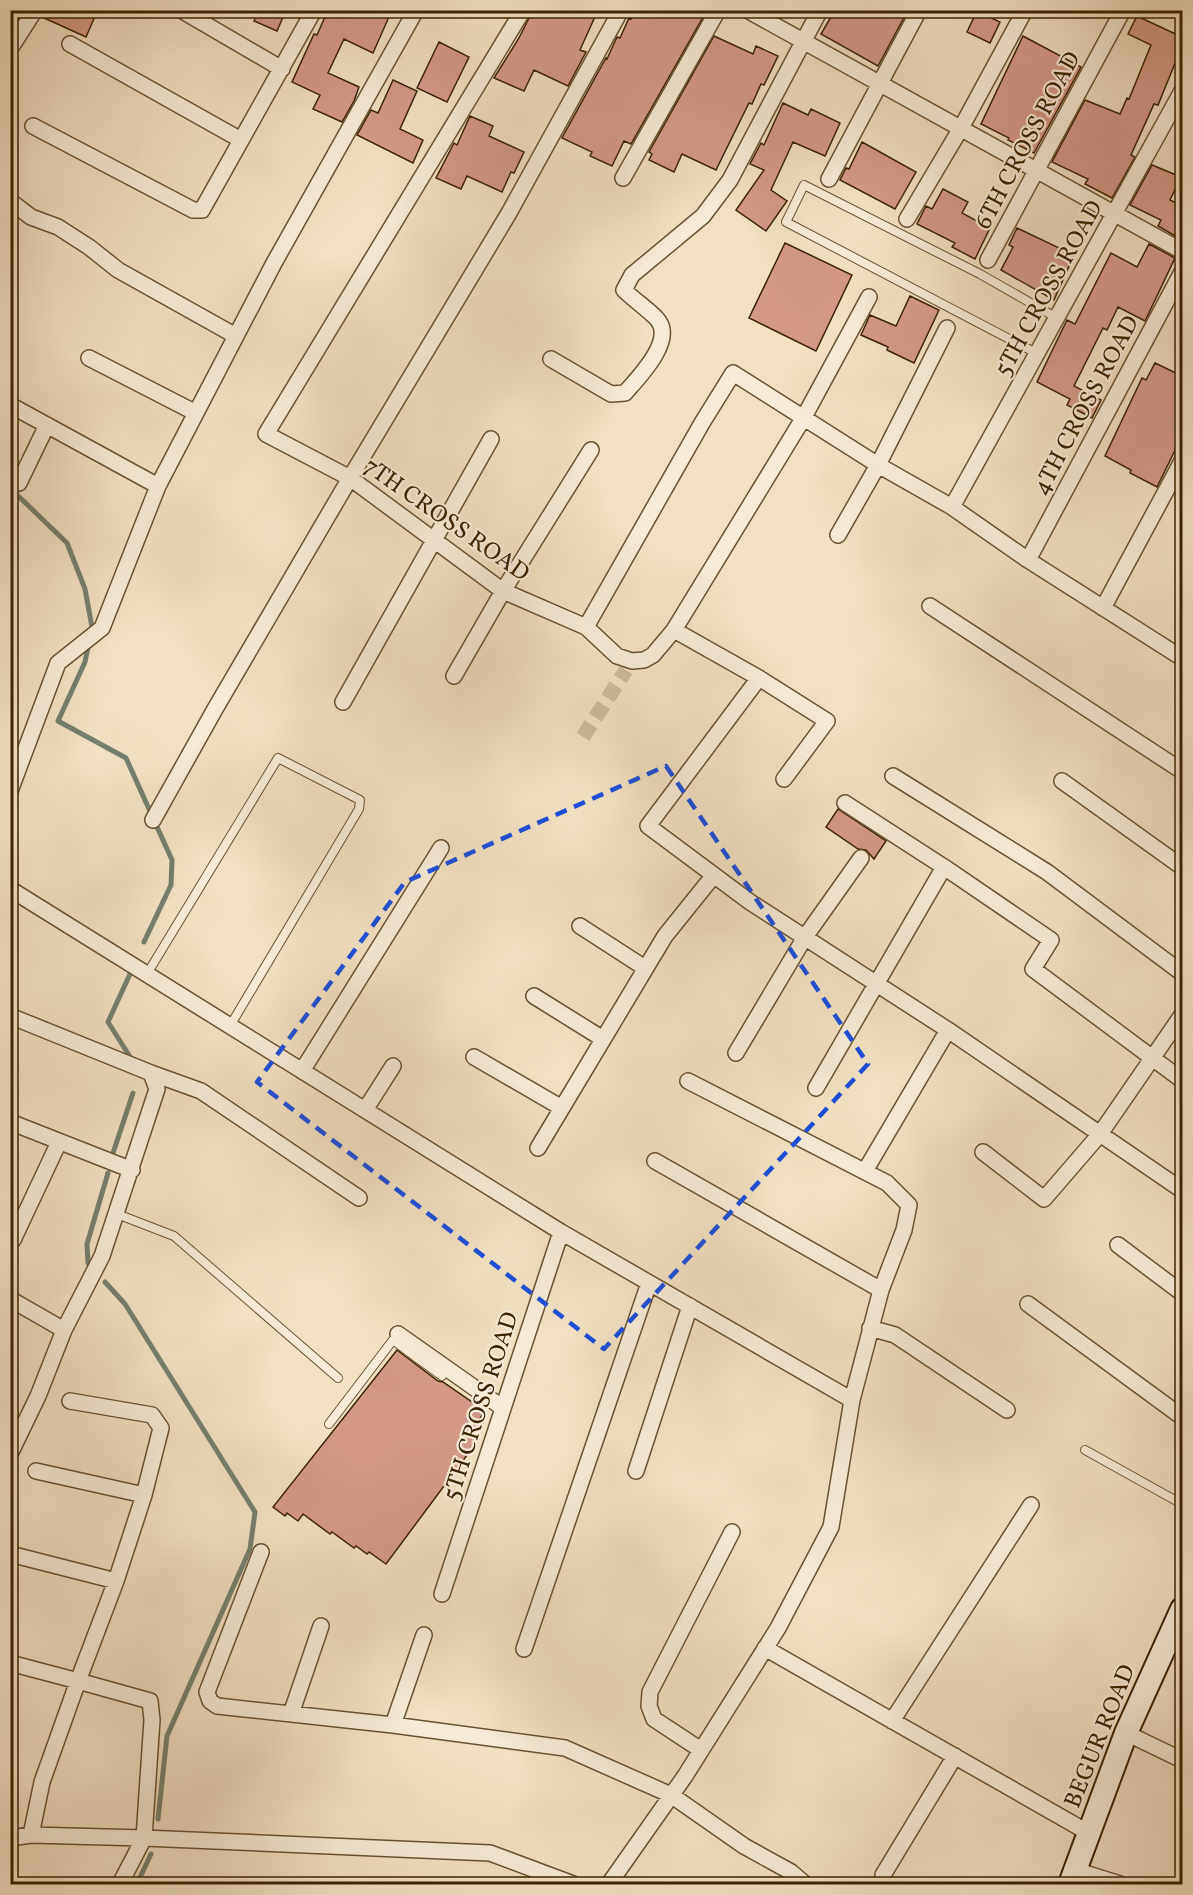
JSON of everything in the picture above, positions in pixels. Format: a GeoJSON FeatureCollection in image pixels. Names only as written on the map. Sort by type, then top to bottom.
{"type":"FeatureCollection","features":[{"type":"Feature","properties":{"kind":"main road","name":"BEGUR ROAD"},"geometry":{"type":"LineString","coordinates":[[1073,1877],[1126,1733],[1181,1614]]}},
{"type":"Feature","properties":{"kind":"street"},"geometry":{"type":"LineString","coordinates":[[10,49],[35,10]]}},
{"type":"Feature","properties":{"kind":"street"},"geometry":{"type":"LineString","coordinates":[[181,10],[282,69]]}},
{"type":"Feature","properties":{"kind":"street"},"geometry":{"type":"LineString","coordinates":[[33,126],[192,210],[202,210],[314,10]]}},
{"type":"Feature","properties":{"kind":"street"},"geometry":{"type":"LineString","coordinates":[[12,785],[58,663],[102,628],[158,486],[274,263],[416,10]]}},
{"type":"Feature","properties":{"kind":"street","name":"7TH CROSS ROAD"},"geometry":{"type":"LineString","coordinates":[[523,10],[266,434],[350,478],[503,591],[586,627],[629,666],[653,656],[674,630],[804,417],[869,297]]}},
{"type":"Feature","properties":{"kind":"street"},"geometry":{"type":"LineString","coordinates":[[153,820],[350,478],[509,213],[621,10]]}},
{"type":"Feature","properties":{"kind":"street"},"geometry":{"type":"LineString","coordinates":[[623,178],[718,10]]}},
{"type":"Feature","properties":{"kind":"street"},"geometry":{"type":"LineString","coordinates":[[747,10],[1182,251]]}},
{"type":"Feature","properties":{"kind":"street"},"geometry":{"type":"LineString","coordinates":[[551,358],[611,394],[625,393],[646,369],[659,348],[662,333],[658,320],[624,290],[632,275],[703,216],[730,180],[820,10]]}},
{"type":"Feature","properties":{"kind":"street"},"geometry":{"type":"LineString","coordinates":[[829,179],[878,83],[919,10]]}},
{"type":"Feature","properties":{"kind":"street"},"geometry":{"type":"LineString","coordinates":[[907,219],[961,128],[1025,10]]}},
{"type":"Feature","properties":{"kind":"street","name":"6TH CROSS ROAD"},"geometry":{"type":"LineString","coordinates":[[988,260],[1123,10]]}},
{"type":"Feature","properties":{"kind":"street"},"geometry":{"type":"LineString","coordinates":[[70,44],[241,141]]}},
{"type":"Feature","properties":{"kind":"street","name":"5TH CROSS ROAD"},"geometry":{"type":"LineString","coordinates":[[952,507],[1182,91]]}},
{"type":"Feature","properties":{"kind":"street"},"geometry":{"type":"LineString","coordinates":[[10,201],[31,217],[57,227],[89,247],[118,270],[236,336]]}},
{"type":"Feature","properties":{"kind":"street","name":"4TH CROSS ROAD"},"geometry":{"type":"LineString","coordinates":[[1028,560],[1182,272]]}},
{"type":"Feature","properties":{"kind":"street"},"geometry":{"type":"LineString","coordinates":[[838,535],[878,465],[947,328]]}},
{"type":"Feature","properties":{"kind":"street"},"geometry":{"type":"LineString","coordinates":[[89,358],[196,413]]}},
{"type":"Feature","properties":{"kind":"street"},"geometry":{"type":"LineString","coordinates":[[586,627],[733,373],[878,465],[952,507],[1028,560],[1182,658]]}},
{"type":"Feature","properties":{"kind":"street"},"geometry":{"type":"LineString","coordinates":[[10,405],[158,486]]}},
{"type":"Feature","properties":{"kind":"street"},"geometry":{"type":"LineString","coordinates":[[19,483],[47,425]]}},
{"type":"Feature","properties":{"kind":"street"},"geometry":{"type":"LineString","coordinates":[[343,702],[491,439]]}},
{"type":"Feature","properties":{"kind":"street"},"geometry":{"type":"LineString","coordinates":[[454,676],[503,591],[591,450]]}},
{"type":"Feature","properties":{"kind":"street"},"geometry":{"type":"LineString","coordinates":[[1103,608],[1182,461]]}},
{"type":"Feature","properties":{"kind":"street"},"geometry":{"type":"LineString","coordinates":[[930,606],[1182,771]]}},
{"type":"Feature","properties":{"kind":"street"},"geometry":{"type":"LineString","coordinates":[[674,630],[759,678],[827,721],[784,779]]}},
{"type":"Feature","properties":{"kind":"street"},"geometry":{"type":"LineString","coordinates":[[759,678],[648,826],[750,902],[875,985],[948,1030],[1182,1190]]}},
{"type":"Feature","properties":{"kind":"street"},"geometry":{"type":"LineString","coordinates":[[893,776],[1047,872],[1182,973]]}},
{"type":"Feature","properties":{"kind":"street"},"geometry":{"type":"LineString","coordinates":[[1062,781],[1182,867]]}},
{"type":"Feature","properties":{"kind":"street"},"geometry":{"type":"LineString","coordinates":[[845,803],[1051,940],[1033,969],[1182,1080]]}},
{"type":"Feature","properties":{"kind":"street"},"geometry":{"type":"LineString","coordinates":[[302,1071],[441,848]]}},
{"type":"Feature","properties":{"kind":"street"},"geometry":{"type":"LineString","coordinates":[[736,1053],[805,937],[861,858]]}},
{"type":"Feature","properties":{"kind":"street"},"geometry":{"type":"LineString","coordinates":[[816,1088],[944,867]]}},
{"type":"Feature","properties":{"kind":"street"},"geometry":{"type":"LineString","coordinates":[[538,1148],[665,936],[714,875]]}},
{"type":"Feature","properties":{"kind":"street"},"geometry":{"type":"LineString","coordinates":[[10,889],[561,1232],[852,1400]]}},
{"type":"Feature","properties":{"kind":"street"},"geometry":{"type":"LineString","coordinates":[[580,926],[645,969]]}},
{"type":"Feature","properties":{"kind":"street"},"geometry":{"type":"LineString","coordinates":[[534,996],[603,1039]]}},
{"type":"Feature","properties":{"kind":"street"},"geometry":{"type":"LineString","coordinates":[[983,1152],[1044,1200],[1100,1134],[1182,1015]]}},
{"type":"Feature","properties":{"kind":"street"},"geometry":{"type":"LineString","coordinates":[[10,1016],[201,1091],[359,1198]]}},
{"type":"Feature","properties":{"kind":"street"},"geometry":{"type":"LineString","coordinates":[[865,1171],[948,1030]]}},
{"type":"Feature","properties":{"kind":"street"},"geometry":{"type":"LineString","coordinates":[[474,1057],[562,1108]]}},
{"type":"Feature","properties":{"kind":"street"},"geometry":{"type":"LineString","coordinates":[[365,1110],[393,1066]]}},
{"type":"Feature","properties":{"kind":"street"},"geometry":{"type":"LineString","coordinates":[[10,1454],[38,1396],[63,1330],[102,1256],[157,1089],[151,1073]]}},
{"type":"Feature","properties":{"kind":"street"},"geometry":{"type":"LineString","coordinates":[[609,1884],[701,1750],[778,1628],[831,1527],[852,1400],[881,1290],[904,1230],[909,1205],[887,1183],[688,1081]]}},
{"type":"Feature","properties":{"kind":"street"},"geometry":{"type":"LineString","coordinates":[[10,1122],[132,1170]]}},
{"type":"Feature","properties":{"kind":"street"},"geometry":{"type":"LineString","coordinates":[[13,1240],[59,1142]]}},
{"type":"Feature","properties":{"kind":"street"},"geometry":{"type":"LineString","coordinates":[[655,1161],[881,1290]]}},
{"type":"Feature","properties":{"kind":"street","name":"5TH CROSS ROAD"},"geometry":{"type":"LineString","coordinates":[[442,1594],[561,1232]]}},
{"type":"Feature","properties":{"kind":"street"},"geometry":{"type":"LineString","coordinates":[[1119,1245],[1182,1293]]}},
{"type":"Feature","properties":{"kind":"street"},"geometry":{"type":"LineString","coordinates":[[524,1649],[650,1282]]}},
{"type":"Feature","properties":{"kind":"street"},"geometry":{"type":"LineString","coordinates":[[10,1299],[63,1330]]}},
{"type":"Feature","properties":{"kind":"street"},"geometry":{"type":"LineString","coordinates":[[1028,1304],[1182,1417]]}},
{"type":"Feature","properties":{"kind":"street"},"geometry":{"type":"LineString","coordinates":[[636,1471],[690,1306]]}},
{"type":"Feature","properties":{"kind":"street"},"geometry":{"type":"LineString","coordinates":[[870,1328],[894,1335],[1007,1410]]}},
{"type":"Feature","properties":{"kind":"street"},"geometry":{"type":"LineString","coordinates":[[398,1335],[419,1355],[447,1369],[504,1408]]}},
{"type":"Feature","properties":{"kind":"street"},"geometry":{"type":"LineString","coordinates":[[31,1835],[42,1782],[116,1581],[144,1495],[161,1428],[152,1415],[70,1401]]}},
{"type":"Feature","properties":{"kind":"street"},"geometry":{"type":"LineString","coordinates":[[36,1471],[144,1495]]}},
{"type":"Feature","properties":{"kind":"street"},"geometry":{"type":"LineString","coordinates":[[892,1721],[1031,1505]]}},
{"type":"Feature","properties":{"kind":"street"},"geometry":{"type":"LineString","coordinates":[[701,1750],[654,1719],[649,1706],[650,1692],[732,1532]]}},
{"type":"Feature","properties":{"kind":"street"},"geometry":{"type":"LineString","coordinates":[[261,1552],[207,1692],[210,1701],[217,1706],[393,1725],[565,1748],[671,1795],[744,1846],[791,1872],[805,1884]]}},
{"type":"Feature","properties":{"kind":"street"},"geometry":{"type":"LineString","coordinates":[[10,1554],[116,1581]]}},
{"type":"Feature","properties":{"kind":"street"},"geometry":{"type":"LineString","coordinates":[[291,1713],[321,1626]]}},
{"type":"Feature","properties":{"kind":"street"},"geometry":{"type":"LineString","coordinates":[[393,1725],[424,1635]]}},
{"type":"Feature","properties":{"kind":"street"},"geometry":{"type":"LineString","coordinates":[[765,1648],[1089,1833]]}},
{"type":"Feature","properties":{"kind":"street"},"geometry":{"type":"LineString","coordinates":[[10,1663],[150,1701],[152,1720],[144,1838],[120,1884]]}},
{"type":"Feature","properties":{"kind":"street"},"geometry":{"type":"LineString","coordinates":[[1126,1733],[1182,1760]]}},
{"type":"Feature","properties":{"kind":"street"},"geometry":{"type":"LineString","coordinates":[[883,1875],[955,1756]]}},
{"type":"Feature","properties":{"kind":"street"},"geometry":{"type":"LineString","coordinates":[[10,1838],[31,1835],[144,1838],[490,1853],[573,1884]]}},
{"type":"Feature","properties":{"kind":"street"},"geometry":{"type":"LineString","coordinates":[[1073,1877],[1120,1884]]}},
{"type":"Feature","properties":{"kind":"lane"},"geometry":{"type":"LineString","coordinates":[[1038,354],[786,222],[804,185],[980,274],[1057,318]]}},
{"type":"Feature","properties":{"kind":"lane"},"geometry":{"type":"LineString","coordinates":[[147,974],[278,758],[360,800],[359,808],[230,1026]]}},
{"type":"Feature","properties":{"kind":"lane"},"geometry":{"type":"LineString","coordinates":[[117,1214],[174,1236],[338,1378]]}},
{"type":"Feature","properties":{"kind":"lane"},"geometry":{"type":"LineString","coordinates":[[329,1424],[393,1340],[419,1355]]}},
{"type":"Feature","properties":{"kind":"lane"},"geometry":{"type":"LineString","coordinates":[[1084,1450],[1182,1504]]}},
{"type":"Feature","properties":{"kind":"highlighted area"},"geometry":{"type":"Polygon","coordinates":[[[666,766],[868,1064],[604,1349],[257,1082],[405,882],[666,766]]]}},
{"type":"Feature","properties":{"kind":"building"},"geometry":{"type":"Polygon","coordinates":[[[45,10],[88,10],[96,14],[86,37],[42,17],[45,10]]]}},
{"type":"Feature","properties":{"kind":"building"},"geometry":{"type":"Polygon","coordinates":[[[259,10],[286,10],[277,31],[254,21],[259,10]]]}},
{"type":"Feature","properties":{"kind":"building"},"geometry":{"type":"Polygon","coordinates":[[[328,10],[392,10],[373,53],[344,39],[328,73],[359,87],[342,122],[313,109],[320,95],[292,82],[328,10]]]}},
{"type":"Feature","properties":{"kind":"building"},"geometry":{"type":"Polygon","coordinates":[[[533,10],[598,10],[580,50],[586,52],[568,86],[534,70],[524,91],[494,78],[533,10]]]}},
{"type":"Feature","properties":{"kind":"building"},"geometry":{"type":"Polygon","coordinates":[[[635,10],[707,10],[631,144],[624,141],[612,166],[590,156],[592,152],[562,138],[617,37],[620,38],[635,10]]]}},
{"type":"Feature","properties":{"kind":"building"},"geometry":{"type":"Polygon","coordinates":[[[835,10],[908,10],[878,66],[821,34],[835,10]]]}},
{"type":"Feature","properties":{"kind":"building"},"geometry":{"type":"Polygon","coordinates":[[[977,11],[1000,22],[990,43],[967,32],[977,11]]]}},
{"type":"Feature","properties":{"kind":"building"},"geometry":{"type":"Polygon","coordinates":[[[1137,16],[1182,37],[1182,46],[1158,105],[1154,104],[1131,155],[1135,157],[1112,198],[1085,184],[1088,179],[1052,162],[1085,100],[1120,114],[1127,98],[1129,99],[1151,45],[1128,34],[1137,16]]]}},
{"type":"Feature","properties":{"kind":"building"},"geometry":{"type":"Polygon","coordinates":[[[714,36],[753,54],[756,46],[778,56],[764,85],[761,84],[752,104],[749,103],[716,170],[682,154],[674,172],[649,160],[652,154],[649,152],[714,36]]]}},
{"type":"Feature","properties":{"kind":"building"},"geometry":{"type":"Polygon","coordinates":[[[1023,36],[1081,67],[1034,153],[981,124],[1023,36]]]}},
{"type":"Feature","properties":{"kind":"building"},"geometry":{"type":"Polygon","coordinates":[[[439,42],[469,57],[447,102],[417,88],[439,42]]]}},
{"type":"Feature","properties":{"kind":"building"},"geometry":{"type":"Polygon","coordinates":[[[393,80],[417,91],[400,129],[423,140],[413,163],[357,135],[371,110],[378,113],[393,80]]]}},
{"type":"Feature","properties":{"kind":"building"},"geometry":{"type":"Polygon","coordinates":[[[783,103],[808,115],[811,109],[840,123],[825,156],[793,142],[771,190],[787,201],[766,231],[736,210],[764,170],[750,164],[761,143],[764,145],[783,103]]]}},
{"type":"Feature","properties":{"kind":"building"},"geometry":{"type":"Polygon","coordinates":[[[470,116],[493,126],[489,136],[524,152],[502,192],[467,176],[461,189],[436,178],[454,143],[457,145],[470,116]]]}},
{"type":"Feature","properties":{"kind":"building"},"geometry":{"type":"Polygon","coordinates":[[[862,142],[916,172],[895,209],[840,180],[846,168],[849,169],[862,142]]]}},
{"type":"Feature","properties":{"kind":"building"},"geometry":{"type":"Polygon","coordinates":[[[1152,165],[1181,177],[1170,200],[1182,206],[1182,240],[1158,226],[1161,220],[1130,205],[1152,165]]]}},
{"type":"Feature","properties":{"kind":"building"},"geometry":{"type":"Polygon","coordinates":[[[943,189],[968,202],[962,213],[990,228],[975,259],[952,247],[955,243],[917,224],[926,206],[932,209],[943,189]]]}},
{"type":"Feature","properties":{"kind":"building"},"geometry":{"type":"Polygon","coordinates":[[[1017,228],[1074,255],[1054,300],[1001,270],[1013,247],[1009,245],[1017,228]]]}},
{"type":"Feature","properties":{"kind":"building"},"geometry":{"type":"Polygon","coordinates":[[[785,243],[852,275],[816,351],[749,318],[785,243]]]}},
{"type":"Feature","properties":{"kind":"building"},"geometry":{"type":"Polygon","coordinates":[[[1149,244],[1175,258],[1145,321],[1118,307],[1107,330],[1103,328],[1074,386],[1101,400],[1092,418],[1067,405],[1070,399],[1037,382],[1067,320],[1075,324],[1111,253],[1137,267],[1149,244]]]}},
{"type":"Feature","properties":{"kind":"building"},"geometry":{"type":"Polygon","coordinates":[[[910,296],[939,310],[914,363],[887,350],[888,347],[861,335],[870,315],[896,326],[910,296]]]}},
{"type":"Feature","properties":{"kind":"building"},"geometry":{"type":"Polygon","coordinates":[[[1155,363],[1182,376],[1182,436],[1157,487],[1130,473],[1131,470],[1105,456],[1142,378],[1146,380],[1155,363]]]}},
{"type":"Feature","properties":{"kind":"building"},"geometry":{"type":"Polygon","coordinates":[[[838,809],[886,841],[874,859],[866,850],[858,849],[826,827],[838,809]]]}},
{"type":"Feature","properties":{"kind":"building"},"geometry":{"type":"Polygon","coordinates":[[[397,1350],[438,1381],[443,1382],[485,1411],[479,1420],[483,1423],[473,1435],[479,1439],[386,1564],[369,1552],[367,1554],[356,1546],[354,1548],[332,1532],[330,1534],[303,1514],[298,1521],[287,1513],[285,1516],[273,1507],[397,1350]]]}},
{"type":"Feature","properties":{"kind":"waterway"},"geometry":{"type":"LineString","coordinates":[[10,488],[67,543],[85,589],[92,627],[91,633]]}},
{"type":"Feature","properties":{"kind":"waterway"},"geometry":{"type":"LineString","coordinates":[[89,642],[85,662],[58,721],[126,758],[172,860],[171,885],[144,942]]}},
{"type":"Feature","properties":{"kind":"waterway"},"geometry":{"type":"LineString","coordinates":[[130,974],[108,1022],[132,1060]]}},
{"type":"Feature","properties":{"kind":"waterway"},"geometry":{"type":"LineString","coordinates":[[113,1153],[133,1093]]}},
{"type":"Feature","properties":{"kind":"waterway"},"geometry":{"type":"LineString","coordinates":[[88,1263],[87,1244],[108,1173]]}},
{"type":"Feature","properties":{"kind":"waterway"},"geometry":{"type":"LineString","coordinates":[[105,1282],[125,1304],[255,1512],[250,1549],[167,1736],[158,1819]]}},
{"type":"Feature","properties":{"kind":"waterway"},"geometry":{"type":"LineString","coordinates":[[137,1884],[151,1854]]}},
{"type":"Feature","properties":{"kind":"tunnel"},"geometry":{"type":"LineString","coordinates":[[583,737],[626,670]]}}]}
